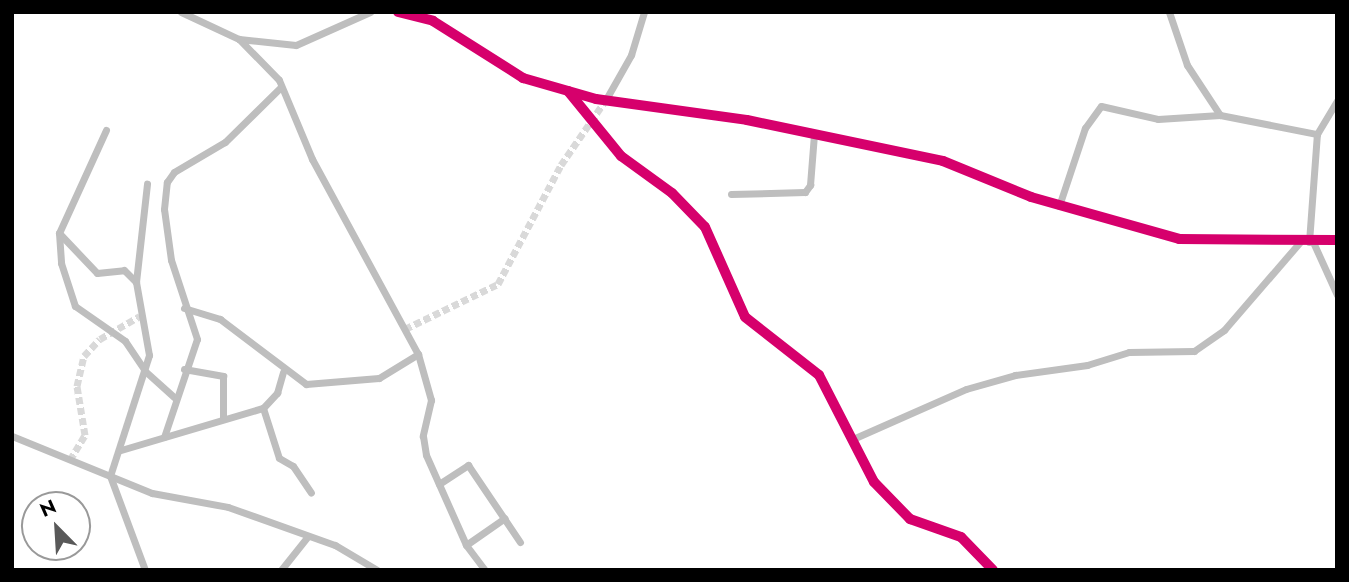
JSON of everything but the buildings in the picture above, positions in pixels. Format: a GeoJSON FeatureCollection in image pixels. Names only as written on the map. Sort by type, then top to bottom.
{"type":"FeatureCollection","features":[{"type":"Feature","properties":{"kind":"street"},"geometry":{"type":"LineString","coordinates":[[181,12],[239,38],[264,59],[281,87],[312,159],[418,354],[431,400],[424,448],[466,545],[485,570]]}},
{"type":"Feature","properties":{"kind":"street"},"geometry":{"type":"LineString","coordinates":[[337,12],[344,19]]}},
{"type":"Feature","properties":{"kind":"street"},"geometry":{"type":"LineString","coordinates":[[239,38],[305,44],[344,19],[370,12]]}},
{"type":"Feature","properties":{"kind":"street"},"geometry":{"type":"LineString","coordinates":[[398,12],[423,15],[523,78],[605,101],[814,134],[959,165],[1059,206],[1179,239],[1300,242],[1337,240]]}},
{"type":"Feature","properties":{"kind":"street"},"geometry":{"type":"LineString","coordinates":[[605,101],[631,55],[644,12]]}},
{"type":"Feature","properties":{"kind":"street"},"geometry":{"type":"LineString","coordinates":[[1169,12],[1187,65],[1220,114]]}},
{"type":"Feature","properties":{"kind":"street"},"geometry":{"type":"LineString","coordinates":[[164,437],[174,397],[197,339],[184,308],[164,209],[167,182],[174,172],[225,142],[281,87]]}},
{"type":"Feature","properties":{"kind":"street"},"geometry":{"type":"LineString","coordinates":[[1337,100],[1317,134],[1311,242],[1337,295]]}},
{"type":"Feature","properties":{"kind":"street"},"geometry":{"type":"LineString","coordinates":[[1059,206],[1095,109],[1158,120],[1220,114],[1317,134]]}},
{"type":"Feature","properties":{"kind":"street"},"geometry":{"type":"LineString","coordinates":[[106,130],[60,233],[57,247],[75,306],[125,341],[145,371],[174,397]]}},
{"type":"Feature","properties":{"kind":"street"},"geometry":{"type":"LineString","coordinates":[[731,194],[805,192],[810,185],[814,134]]}},
{"type":"Feature","properties":{"kind":"street"},"geometry":{"type":"LineString","coordinates":[[145,570],[110,476],[121,450],[149,350],[136,282],[147,184]]}},
{"type":"Feature","properties":{"kind":"street"},"geometry":{"type":"LineString","coordinates":[[60,233],[97,273],[124,270],[136,282]]}},
{"type":"Feature","properties":{"kind":"street"},"geometry":{"type":"LineString","coordinates":[[855,438],[966,389],[1015,374],[1087,365],[1129,352],[1194,351],[1224,330],[1300,242]]}},
{"type":"Feature","properties":{"kind":"street"},"geometry":{"type":"LineString","coordinates":[[184,308],[220,319],[283,372],[318,386],[368,380],[418,354]]}},
{"type":"Feature","properties":{"kind":"street"},"geometry":{"type":"LineString","coordinates":[[184,369],[223,376],[223,418]]}},
{"type":"Feature","properties":{"kind":"street"},"geometry":{"type":"LineString","coordinates":[[121,450],[263,408],[277,393],[283,372]]}},
{"type":"Feature","properties":{"kind":"street"},"geometry":{"type":"LineString","coordinates":[[263,408],[279,459],[293,466],[311,493]]}},
{"type":"Feature","properties":{"kind":"street"},"geometry":{"type":"LineString","coordinates":[[12,436],[152,494],[217,504],[308,536],[377,570]]}},
{"type":"Feature","properties":{"kind":"street"},"geometry":{"type":"LineString","coordinates":[[439,484],[468,465],[520,542]]}},
{"type":"Feature","properties":{"kind":"street"},"geometry":{"type":"LineString","coordinates":[[466,545],[505,518]]}},
{"type":"Feature","properties":{"kind":"street"},"geometry":{"type":"LineString","coordinates":[[281,570],[308,536]]}},
{"type":"Feature","properties":{"kind":"tunnel"},"geometry":{"type":"LineString","coordinates":[[568,91],[621,156],[672,193],[705,227],[745,317],[819,375],[874,482],[910,519],[961,537],[993,570]]}},
{"type":"Feature","properties":{"kind":"tunnel"},"geometry":{"type":"LineString","coordinates":[[405,329],[498,284],[561,165],[605,101]]}},
{"type":"Feature","properties":{"kind":"tunnel"},"geometry":{"type":"LineString","coordinates":[[70,460],[85,435],[77,386],[84,356],[100,339],[140,316]]}},
{"type":"Feature","properties":{"kind":"cycle path"},"geometry":{"type":"LineString","coordinates":[[398,12],[433,21],[523,78],[596,99],[747,120],[943,161],[1031,197],[1179,239],[1337,240]]}},
{"type":"Feature","properties":{"kind":"cycle path"},"geometry":{"type":"LineString","coordinates":[[568,91],[621,156],[672,193],[705,227],[745,317],[819,375],[874,482],[910,519],[961,537],[993,570]]}}]}
